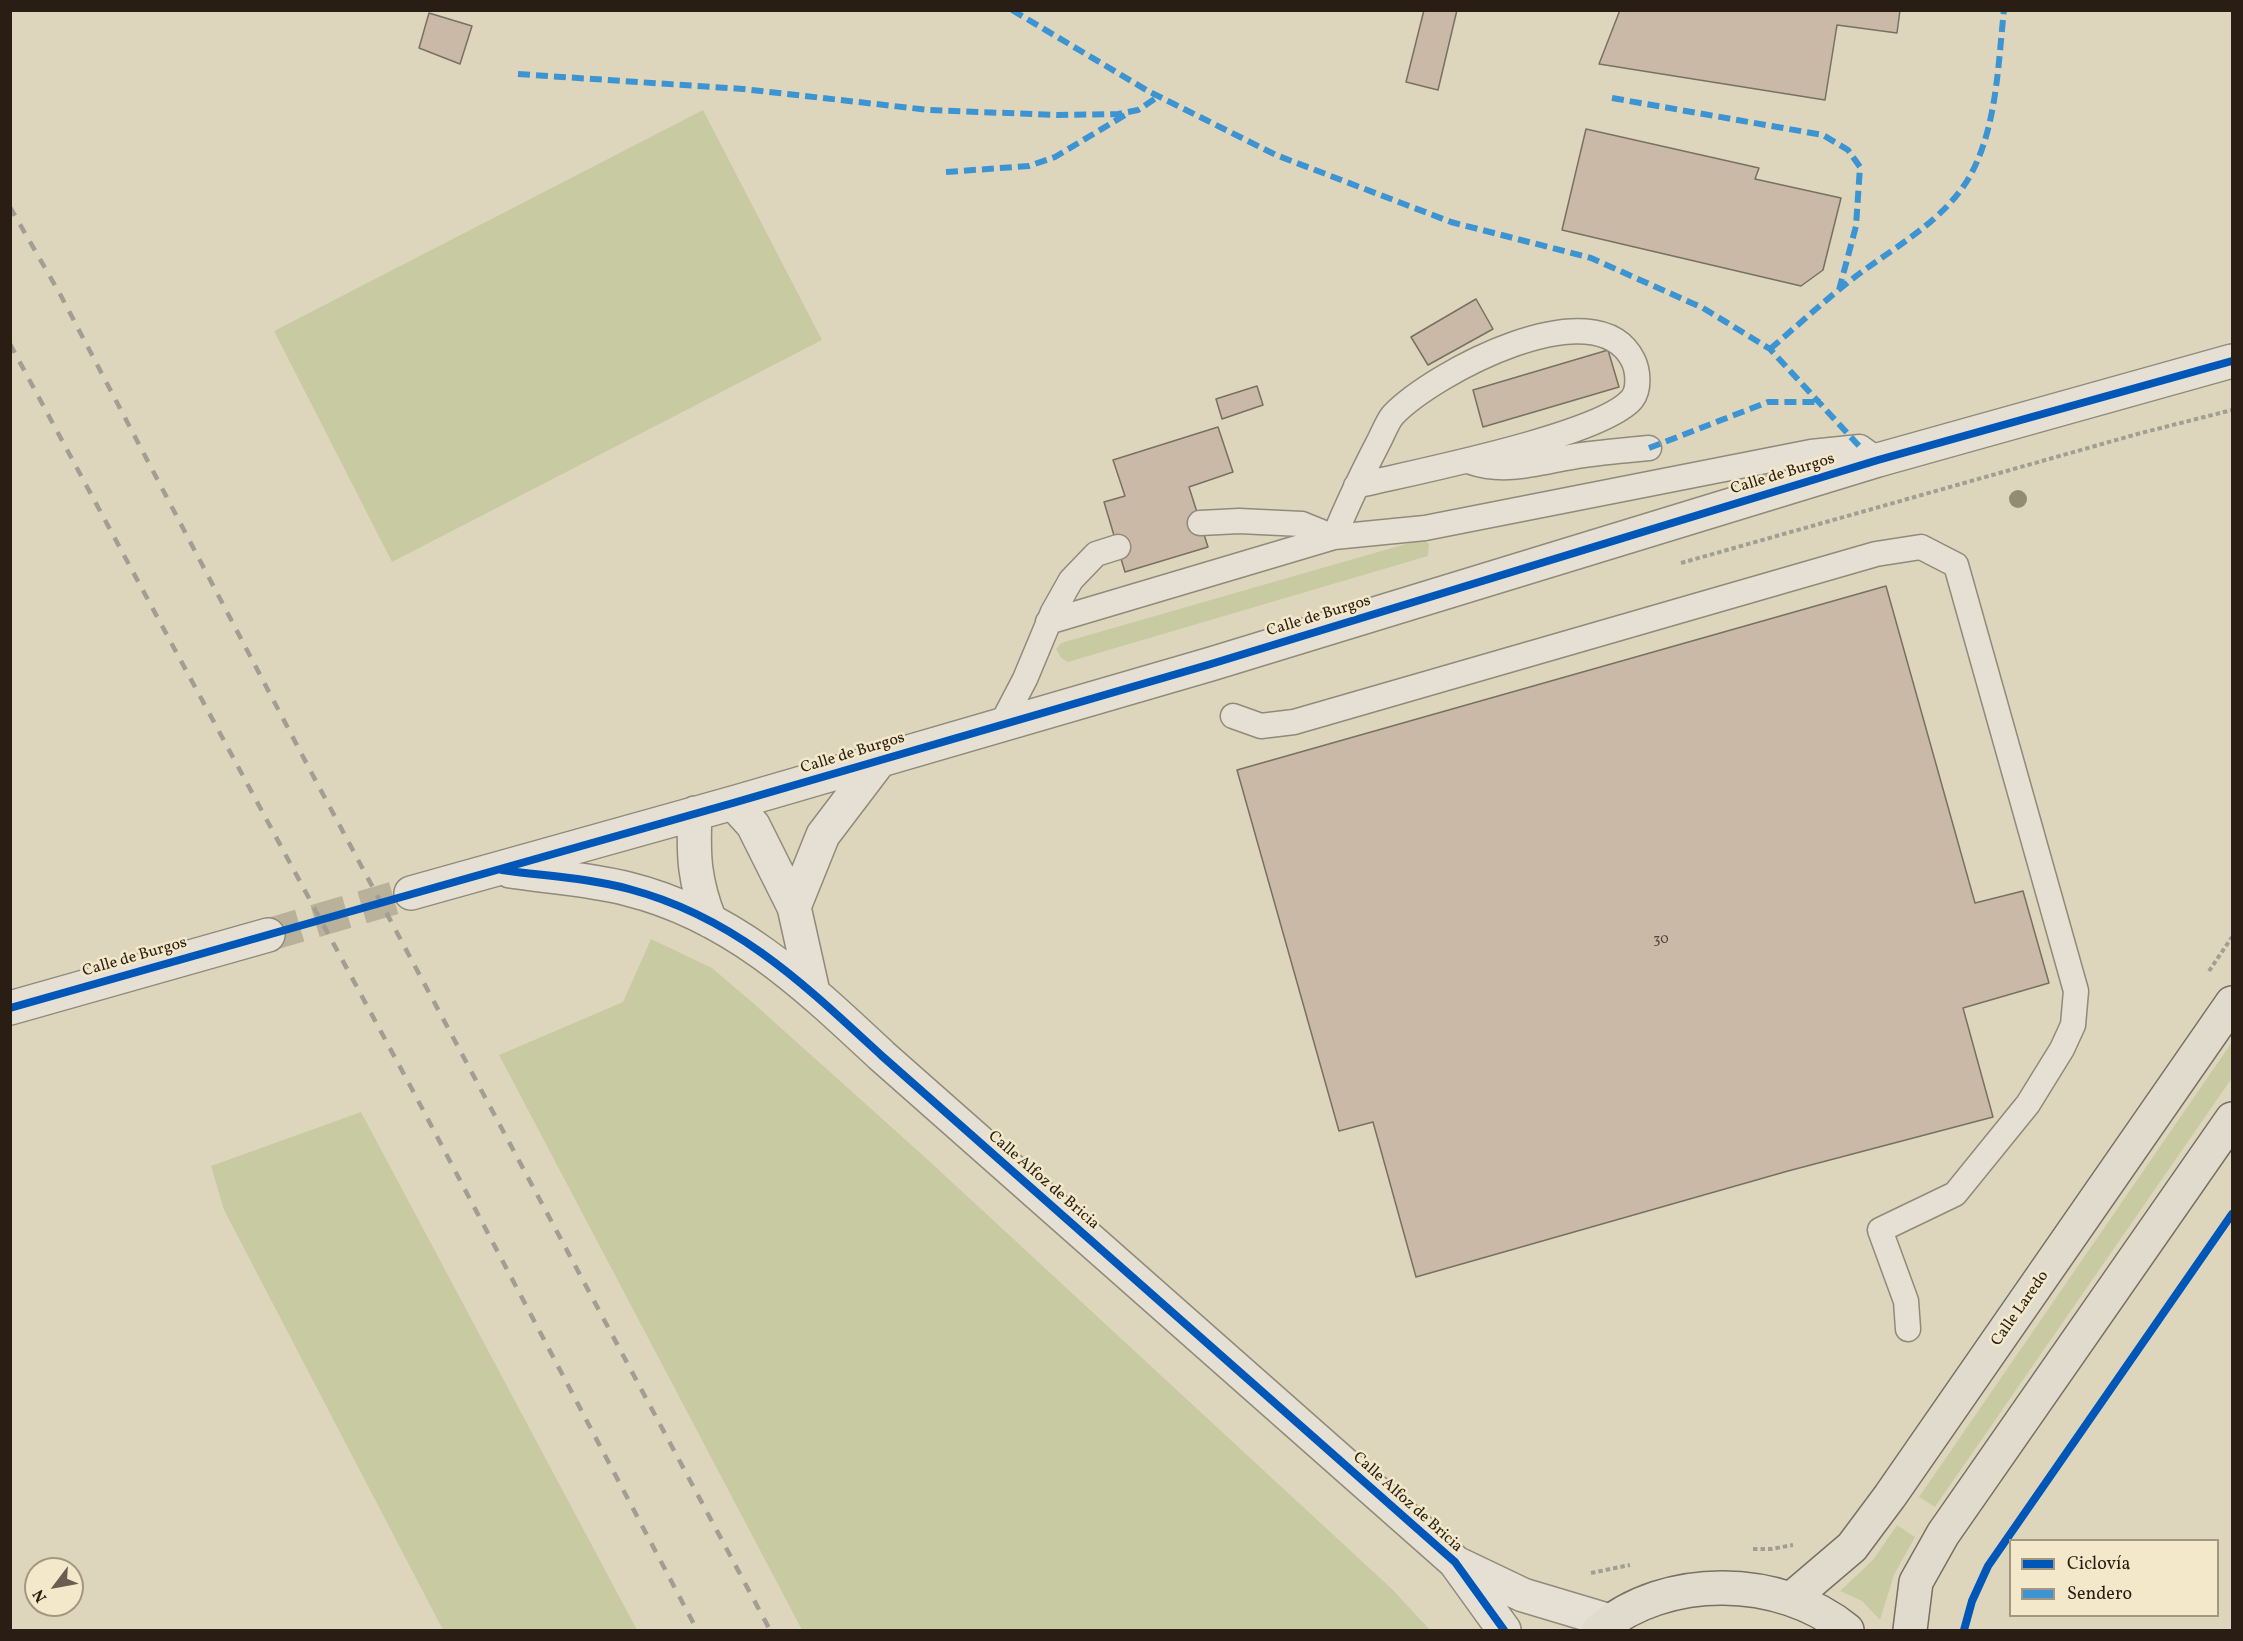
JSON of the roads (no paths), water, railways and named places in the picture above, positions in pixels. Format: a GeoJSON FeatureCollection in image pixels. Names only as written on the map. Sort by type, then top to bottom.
{"type":"FeatureCollection","features":[{"type":"Feature","properties":{"kind":"main road","name":"Calle Laredo"},"geometry":{"type":"LineString","coordinates":[[1791,1599],[1852,1547],[1859,1538],[2032,1295],[2232,1003]]}},
{"type":"Feature","properties":{"kind":"main road"},"geometry":{"type":"LineString","coordinates":[[1910,1630],[1916,1582],[1931,1554],[2232,1119]]}},
{"type":"Feature","properties":{"kind":"main road"},"geometry":{"type":"LineString","coordinates":[[1604,1626],[1652,1600],[1698,1589],[1745,1589],[1791,1599],[1836,1621],[1847,1630]]}},
{"type":"Feature","properties":{"kind":"street","name":"Calle de Burgos"},"geometry":{"type":"LineString","coordinates":[[411,893],[733,803],[1211,664],[1878,460],[2232,361]]}},
{"type":"Feature","properties":{"kind":"street"},"geometry":{"type":"LineString","coordinates":[[794,907],[824,835],[880,760]]}},
{"type":"Feature","properties":{"kind":"street"},"geometry":{"type":"LineString","coordinates":[[733,803],[753,825],[794,907],[813,992]]}},
{"type":"Feature","properties":{"kind":"street"},"geometry":{"type":"LineString","coordinates":[[695,813],[693,850],[695,876],[710,921]]}},
{"type":"Feature","properties":{"kind":"street","name":"Calle Alfoz de Bricia"},"geometry":{"type":"LineString","coordinates":[[496,870],[628,889],[668,901],[747,940],[813,992],[890,1064],[1455,1562],[1504,1630]]}},
{"type":"Feature","properties":{"kind":"street","name":"Calle de Burgos"},"geometry":{"type":"LineString","coordinates":[[10,1008],[268,935]]}},
{"type":"Feature","properties":{"kind":"street","name":"Calle Alfoz de Bricia"},"geometry":{"type":"LineString","coordinates":[[1455,1562],[1523,1595],[1604,1626]]}},
{"type":"Feature","properties":{"kind":"lane"},"geometry":{"type":"LineString","coordinates":[[1334,537],[1356,486],[1392,416],[1427,389],[1461,368],[1504,347],[1563,332],[1602,333],[1626,346],[1636,367],[1637,386],[1632,398],[1607,415],[1577,428],[1466,460],[1356,486]]}},
{"type":"Feature","properties":{"kind":"lane"},"geometry":{"type":"LineString","coordinates":[[1048,622],[1334,537],[1425,528],[1811,452],[1860,447],[1878,460]]}},
{"type":"Feature","properties":{"kind":"lane"},"geometry":{"type":"LineString","coordinates":[[1466,460],[1485,467],[1507,468],[1584,454],[1649,448]]}},
{"type":"Feature","properties":{"kind":"lane"},"geometry":{"type":"LineString","coordinates":[[1200,523],[1239,520],[1302,524],[1334,537]]}},
{"type":"Feature","properties":{"kind":"lane"},"geometry":{"type":"LineString","coordinates":[[1002,723],[1025,679],[1048,622],[1071,580],[1096,554],[1118,546]]}},
{"type":"Feature","properties":{"kind":"lane"},"geometry":{"type":"LineString","coordinates":[[1233,716],[1261,726],[1294,722],[1876,554],[1921,547],[1956,565],[2076,991],[2073,1025],[2062,1049],[2028,1104],[1955,1194],[1880,1230],[1906,1301],[1908,1329]]}},
{"type":"Feature","properties":{"kind":"tunnel"},"geometry":{"type":"LineString","coordinates":[[268,935],[411,893]]}},
{"type":"Feature","properties":{"kind":"railway"},"geometry":{"type":"LineString","coordinates":[[10,207],[60,294],[310,770],[770,1630]]}},
{"type":"Feature","properties":{"kind":"railway"},"geometry":{"type":"LineString","coordinates":[[10,344],[413,1091],[697,1630]]}}]}
